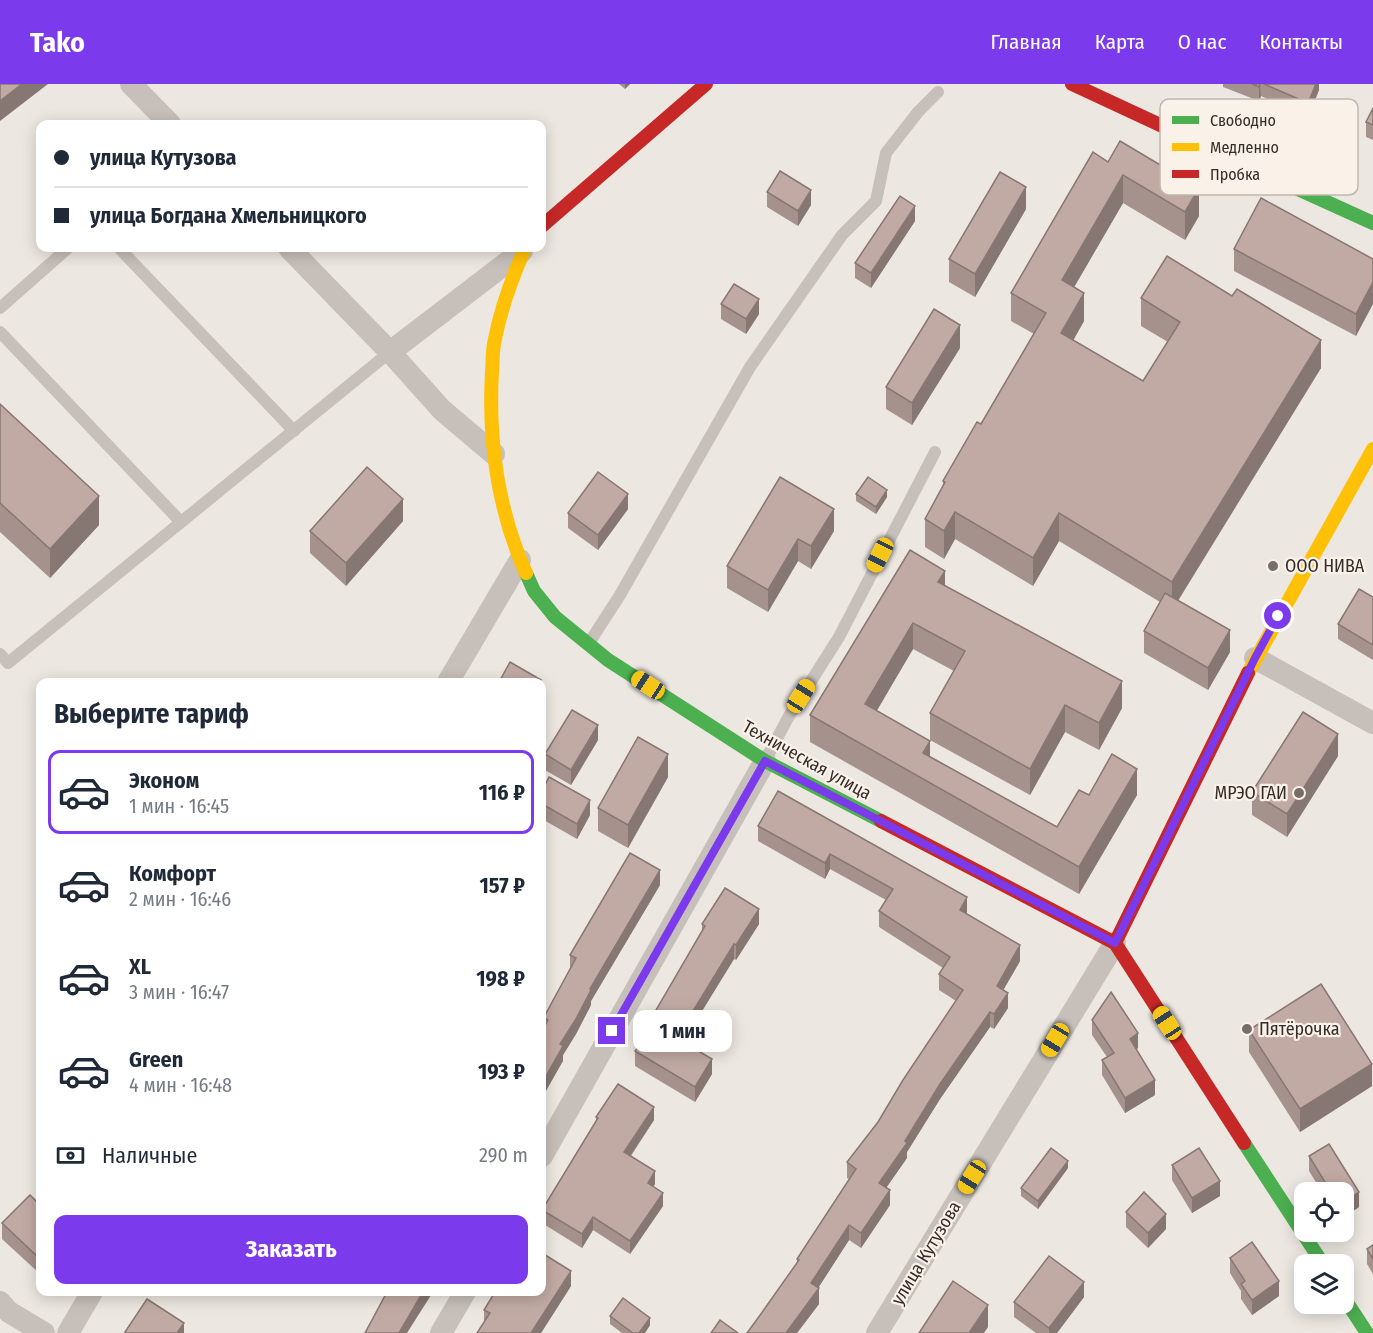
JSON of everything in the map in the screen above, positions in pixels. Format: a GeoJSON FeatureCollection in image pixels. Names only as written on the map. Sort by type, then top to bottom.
{"type":"FeatureCollection","features":[{"type":"Feature","properties":{"kind":"main road"},"geometry":{"type":"LineString","coordinates":[[546,221],[706,84]]}},
{"type":"Feature","properties":{"kind":"main road"},"geometry":{"type":"LineString","coordinates":[[1072,84],[1160,125]]}},
{"type":"Feature","properties":{"kind":"main road"},"geometry":{"type":"LineString","coordinates":[[1312,195],[1373,223]]}},
{"type":"Feature","properties":{"kind":"main road","name":"Техническая улица"},"geometry":{"type":"LineString","coordinates":[[523,252],[507,291],[494,342],[490,404],[494,454],[506,520],[520,560],[534,591],[555,617],[608,660],[765,761],[1115,943]]}},
{"type":"Feature","properties":{"kind":"main road","name":"улица Кутузова"},"geometry":{"type":"LineString","coordinates":[[1115,943],[1255,658],[1373,449]]}},
{"type":"Feature","properties":{"kind":"main road"},"geometry":{"type":"LineString","coordinates":[[1115,943],[1317,1254]]}},
{"type":"Feature","properties":{"kind":"main road"},"geometry":{"type":"LineString","coordinates":[[1354,1313],[1367,1333]]}},
{"type":"Feature","properties":{"kind":"street"},"geometry":{"type":"LineString","coordinates":[[131,84],[166,120]]}},
{"type":"Feature","properties":{"kind":"street"},"geometry":{"type":"LineString","coordinates":[[293,252],[390,352],[442,410],[494,454]]}},
{"type":"Feature","properties":{"kind":"street"},"geometry":{"type":"LineString","coordinates":[[390,352],[520,252]]}},
{"type":"Feature","properties":{"kind":"street"},"geometry":{"type":"LineString","coordinates":[[450,678],[520,560]]}},
{"type":"Feature","properties":{"kind":"street"},"geometry":{"type":"LineString","coordinates":[[1255,658],[1373,723]]}},
{"type":"Feature","properties":{"kind":"street"},"geometry":{"type":"LineString","coordinates":[[546,1149],[765,761]]}},
{"type":"Feature","properties":{"kind":"street","name":"улица Кутузова"},"geometry":{"type":"LineString","coordinates":[[877,1333],[1115,943]]}},
{"type":"Feature","properties":{"kind":"street"},"geometry":{"type":"LineString","coordinates":[[68,1333],[90,1296]]}},
{"type":"Feature","properties":{"kind":"street"},"geometry":{"type":"LineString","coordinates":[[441,1333],[463,1296]]}},
{"type":"Feature","properties":{"kind":"street"},"geometry":{"type":"LineString","coordinates":[[0,1302],[9,1312],[44,1333]]}},
{"type":"Feature","properties":{"kind":"lane"},"geometry":{"type":"LineString","coordinates":[[589,644],[620,596],[750,367],[842,235],[876,201],[886,153],[918,112],[938,92]]}},
{"type":"Feature","properties":{"kind":"lane"},"geometry":{"type":"LineString","coordinates":[[0,308],[63,252]]}},
{"type":"Feature","properties":{"kind":"lane"},"geometry":{"type":"LineString","coordinates":[[123,252],[294,431]]}},
{"type":"Feature","properties":{"kind":"lane"},"geometry":{"type":"LineString","coordinates":[[0,332],[181,522]]}},
{"type":"Feature","properties":{"kind":"lane"},"geometry":{"type":"LineString","coordinates":[[0,654],[8,663],[390,352]]}},
{"type":"Feature","properties":{"kind":"lane"},"geometry":{"type":"LineString","coordinates":[[765,761],[789,716],[839,637],[935,452]]}},
{"type":"Feature","properties":{"kind":"building"},"geometry":{"type":"Polygon","coordinates":[[[0,84],[22,84],[0,101],[0,84]]]}},
{"type":"Feature","properties":{"kind":"building"},"geometry":{"type":"Polygon","coordinates":[[[1264,84],[1316,84],[1310,99],[1299,99],[1264,84]]]}},
{"type":"Feature","properties":{"kind":"building"},"geometry":{"type":"Polygon","coordinates":[[[1373,108],[1373,125],[1366,122],[1373,108]]]}},
{"type":"Feature","properties":{"kind":"building"},"geometry":{"type":"Polygon","coordinates":[[[1120,141],[1160,165],[1160,195],[1195,195],[1185,212],[1123,175],[1062,280],[1084,293],[1061,333],[1143,381],[1180,322],[1141,298],[1167,256],[1232,296],[1237,289],[1321,340],[1172,582],[1059,513],[1033,558],[955,512],[944,531],[925,519],[945,482],[943,481],[977,422],[981,424],[1046,313],[1011,293],[1093,152],[1108,162],[1120,141]]]}},
{"type":"Feature","properties":{"kind":"building"},"geometry":{"type":"Polygon","coordinates":[[[780,171],[811,190],[798,211],[767,192],[780,171]]]}},
{"type":"Feature","properties":{"kind":"building"},"geometry":{"type":"Polygon","coordinates":[[[1000,172],[1026,187],[975,274],[949,259],[1000,172]]]}},
{"type":"Feature","properties":{"kind":"building"},"geometry":{"type":"Polygon","coordinates":[[[900,196],[915,206],[871,273],[855,263],[900,196]]]}},
{"type":"Feature","properties":{"kind":"building"},"geometry":{"type":"Polygon","coordinates":[[[1261,198],[1373,259],[1373,282],[1356,314],[1234,249],[1261,198]]]}},
{"type":"Feature","properties":{"kind":"building"},"geometry":{"type":"Polygon","coordinates":[[[734,284],[759,299],[746,319],[721,304],[734,284]]]}},
{"type":"Feature","properties":{"kind":"building"},"geometry":{"type":"Polygon","coordinates":[[[934,309],[960,325],[912,403],[886,387],[934,309]]]}},
{"type":"Feature","properties":{"kind":"building"},"geometry":{"type":"Polygon","coordinates":[[[0,404],[99,496],[50,549],[0,503],[0,404]]]}},
{"type":"Feature","properties":{"kind":"building"},"geometry":{"type":"Polygon","coordinates":[[[367,467],[403,499],[346,563],[310,531],[367,467]]]}},
{"type":"Feature","properties":{"kind":"building"},"geometry":{"type":"Polygon","coordinates":[[[598,472],[628,494],[598,535],[568,513],[598,472]]]}},
{"type":"Feature","properties":{"kind":"building"},"geometry":{"type":"Polygon","coordinates":[[[780,477],[834,509],[811,546],[798,539],[768,590],[727,566],[780,477]]]}},
{"type":"Feature","properties":{"kind":"building"},"geometry":{"type":"Polygon","coordinates":[[[868,477],[887,490],[876,507],[856,494],[868,477]]]}},
{"type":"Feature","properties":{"kind":"building"},"geometry":{"type":"Polygon","coordinates":[[[910,550],[945,571],[938,582],[1122,681],[1099,723],[1065,705],[1030,769],[930,713],[965,651],[913,623],[865,704],[930,741],[923,753],[1057,827],[1079,790],[1089,795],[1112,754],[1137,769],[1079,867],[810,715],[910,550]]]}},
{"type":"Feature","properties":{"kind":"building"},"geometry":{"type":"Polygon","coordinates":[[[1359,589],[1373,597],[1373,645],[1338,624],[1359,589]]]}},
{"type":"Feature","properties":{"kind":"building"},"geometry":{"type":"Polygon","coordinates":[[[1165,593],[1230,630],[1208,668],[1144,631],[1165,593]]]}},
{"type":"Feature","properties":{"kind":"building"},"geometry":{"type":"Polygon","coordinates":[[[510,662],[538,678],[501,678],[510,662]]]}},
{"type":"Feature","properties":{"kind":"building"},"geometry":{"type":"Polygon","coordinates":[[[572,710],[598,725],[571,770],[546,755],[572,710]]]}},
{"type":"Feature","properties":{"kind":"building"},"geometry":{"type":"Polygon","coordinates":[[[1303,712],[1338,734],[1287,814],[1252,792],[1303,712]]]}},
{"type":"Feature","properties":{"kind":"building"},"geometry":{"type":"Polygon","coordinates":[[[638,737],[668,754],[628,825],[598,808],[638,737]]]}},
{"type":"Feature","properties":{"kind":"building"},"geometry":{"type":"Polygon","coordinates":[[[549,777],[590,800],[577,824],[546,806],[546,783],[549,777]]]}},
{"type":"Feature","properties":{"kind":"building"},"geometry":{"type":"Polygon","coordinates":[[[778,791],[967,897],[960,910],[1020,945],[997,986],[1008,993],[994,1014],[990,1012],[940,1084],[905,1141],[907,1143],[879,1183],[890,1190],[861,1233],[849,1225],[811,1283],[819,1288],[786,1333],[747,1333],[799,1260],[797,1259],[856,1169],[847,1162],[878,1122],[963,990],[939,974],[950,957],[879,911],[893,889],[830,854],[825,863],[758,826],[778,791]]]}},
{"type":"Feature","properties":{"kind":"building"},"geometry":{"type":"Polygon","coordinates":[[[630,853],[660,870],[590,989],[576,1019],[560,1044],[563,1046],[546,1076],[546,1024],[548,1020],[546,1013],[576,958],[570,955],[630,853]]]}},
{"type":"Feature","properties":{"kind":"building"},"geometry":{"type":"Polygon","coordinates":[[[725,888],[759,909],[736,945],[734,944],[693,1011],[701,1016],[685,1043],[712,1059],[695,1087],[635,1051],[649,1032],[645,1029],[705,926],[702,924],[725,888]]]}},
{"type":"Feature","properties":{"kind":"building"},"geometry":{"type":"Polygon","coordinates":[[[1321,984],[1372,1064],[1300,1109],[1249,1030],[1321,984]]]}},
{"type":"Feature","properties":{"kind":"building"},"geometry":{"type":"Polygon","coordinates":[[[1111,992],[1138,1033],[1130,1039],[1155,1080],[1125,1098],[1102,1060],[1114,1053],[1092,1020],[1111,992]]]}},
{"type":"Feature","properties":{"kind":"building"},"geometry":{"type":"Polygon","coordinates":[[[618,1084],[654,1107],[624,1152],[655,1171],[648,1183],[663,1193],[630,1241],[593,1217],[582,1234],[546,1212],[546,1203],[598,1118],[596,1117],[618,1084]]]}},
{"type":"Feature","properties":{"kind":"building"},"geometry":{"type":"Polygon","coordinates":[[[1329,1144],[1353,1182],[1325,1182],[1309,1156],[1329,1144]]]}},
{"type":"Feature","properties":{"kind":"building"},"geometry":{"type":"Polygon","coordinates":[[[1051,1148],[1068,1161],[1038,1201],[1021,1188],[1051,1148]]]}},
{"type":"Feature","properties":{"kind":"building"},"geometry":{"type":"Polygon","coordinates":[[[1199,1148],[1220,1181],[1192,1198],[1172,1165],[1199,1148]]]}},
{"type":"Feature","properties":{"kind":"building"},"geometry":{"type":"Polygon","coordinates":[[[1354,1184],[1359,1192],[1354,1195],[1354,1184]]]}},
{"type":"Feature","properties":{"kind":"building"},"geometry":{"type":"Polygon","coordinates":[[[1144,1192],[1166,1214],[1148,1233],[1126,1212],[1144,1192]]]}},
{"type":"Feature","properties":{"kind":"building"},"geometry":{"type":"Polygon","coordinates":[[[30,1195],[36,1201],[36,1255],[2,1223],[30,1195]]]}},
{"type":"Feature","properties":{"kind":"building"},"geometry":{"type":"Polygon","coordinates":[[[1252,1242],[1279,1281],[1252,1300],[1241,1284],[1245,1281],[1230,1258],[1252,1242]]]}},
{"type":"Feature","properties":{"kind":"building"},"geometry":{"type":"Polygon","coordinates":[[[1373,1245],[1373,1259],[1367,1249],[1373,1245]]]}},
{"type":"Feature","properties":{"kind":"building"},"geometry":{"type":"Polygon","coordinates":[[[546,1255],[571,1271],[531,1333],[477,1333],[490,1313],[484,1310],[493,1296],[546,1296],[546,1255]]]}},
{"type":"Feature","properties":{"kind":"building"},"geometry":{"type":"Polygon","coordinates":[[[1049,1256],[1084,1282],[1049,1328],[1014,1302],[1049,1256]]]}},
{"type":"Feature","properties":{"kind":"building"},"geometry":{"type":"Polygon","coordinates":[[[953,1281],[988,1305],[969,1333],[919,1333],[953,1281]]]}},
{"type":"Feature","properties":{"kind":"building"},"geometry":{"type":"Polygon","coordinates":[[[385,1296],[421,1296],[399,1333],[365,1333],[385,1296]]]}},
{"type":"Feature","properties":{"kind":"building"},"geometry":{"type":"Polygon","coordinates":[[[623,1298],[650,1318],[639,1333],[633,1333],[610,1316],[623,1298]]]}},
{"type":"Feature","properties":{"kind":"building"},"geometry":{"type":"Polygon","coordinates":[[[147,1299],[184,1323],[177,1333],[125,1332],[147,1299]]]}},
{"type":"Feature","properties":{"kind":"building"},"geometry":{"type":"Polygon","coordinates":[[[720,1320],[738,1333],[711,1333],[720,1320]]]}},
{"type":"Feature","properties":{"kind":"traffic: fast"},"geometry":{"type":"LineString","coordinates":[[1311,195],[1373,223]]}},
{"type":"Feature","properties":{"kind":"traffic: fast"},"geometry":{"type":"LineString","coordinates":[[526,573],[534,591],[555,617],[608,660],[765,761],[881,821]]}},
{"type":"Feature","properties":{"kind":"traffic: fast"},"geometry":{"type":"LineString","coordinates":[[1244,1143],[1316,1254]]}},
{"type":"Feature","properties":{"kind":"traffic: fast"},"geometry":{"type":"LineString","coordinates":[[1354,1313],[1367,1333]]}},
{"type":"Feature","properties":{"kind":"traffic: slow"},"geometry":{"type":"LineString","coordinates":[[523,252],[507,293],[497,327],[493,351],[491,398],[497,475],[508,525],[526,573]]}},
{"type":"Feature","properties":{"kind":"traffic: slow"},"geometry":{"type":"LineString","coordinates":[[1248,673],[1373,449]]}},
{"type":"Feature","properties":{"kind":"traffic: jam"},"geometry":{"type":"LineString","coordinates":[[546,223],[706,84]]}},
{"type":"Feature","properties":{"kind":"traffic: jam"},"geometry":{"type":"LineString","coordinates":[[1072,84],[1160,125]]}},
{"type":"Feature","properties":{"kind":"traffic: jam"},"geometry":{"type":"LineString","coordinates":[[1115,943],[1248,673]]}},
{"type":"Feature","properties":{"kind":"traffic: jam"},"geometry":{"type":"LineString","coordinates":[[881,821],[1115,943],[1244,1143]]}},
{"type":"Feature","properties":{"kind":"place","name":"ООО НИВА"},"geometry":{"type":"Point","coordinates":[1273,566]}},
{"type":"Feature","properties":{"kind":"place","name":"МРЭО ГАИ"},"geometry":{"type":"Point","coordinates":[1299,793]}},
{"type":"Feature","properties":{"kind":"place","name":"Пятёрочка"},"geometry":{"type":"Point","coordinates":[1247,1029]}},
{"type":"Feature","properties":{"kind":"route"},"geometry":{"type":"LineString","coordinates":[[612,1031],[765,761],[1115,943],[1255,658],[1278,616]]}}]}
